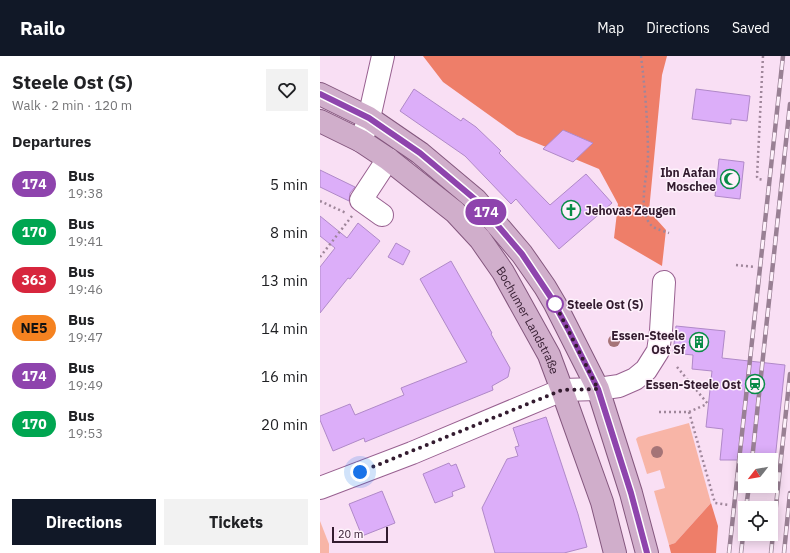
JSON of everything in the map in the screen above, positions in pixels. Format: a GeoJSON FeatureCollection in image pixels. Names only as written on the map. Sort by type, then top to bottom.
{"type":"FeatureCollection","features":[{"type":"Feature","properties":{"kind":"main road"},"geometry":{"type":"LineString","coordinates":[[320,94],[369,118],[420,153],[476,200],[522,254],[552,299],[598,389],[631,493],[648,553]]}},
{"type":"Feature","properties":{"kind":"main road","name":"Bochumer Landstraße"},"geometry":{"type":"LineString","coordinates":[[320,121],[361,141],[388,159],[455,212],[480,240],[503,272],[549,355],[602,502],[615,553]]}},
{"type":"Feature","properties":{"kind":"street"},"geometry":{"type":"LineString","coordinates":[[361,141],[369,118],[383,56]]}},
{"type":"Feature","properties":{"kind":"street"},"geometry":{"type":"LineString","coordinates":[[382,215],[361,200],[388,159]]}},
{"type":"Feature","properties":{"kind":"street"},"geometry":{"type":"LineString","coordinates":[[320,488],[562,390],[598,389],[619,386],[635,379],[646,370],[658,351],[661,331],[664,282]]}},
{"type":"Feature","properties":{"kind":"path"},"geometry":{"type":"LineString","coordinates":[[641,56],[648,158],[644,203],[645,212],[647,221],[653,228],[669,233]]}},
{"type":"Feature","properties":{"kind":"path"},"geometry":{"type":"LineString","coordinates":[[763,56],[757,177],[758,179],[764,180]]}},
{"type":"Feature","properties":{"kind":"path"},"geometry":{"type":"LineString","coordinates":[[320,201],[352,216],[320,257]]}},
{"type":"Feature","properties":{"kind":"path"},"geometry":{"type":"LineString","coordinates":[[736,265],[755,267]]}},
{"type":"Feature","properties":{"kind":"path"},"geometry":{"type":"LineString","coordinates":[[659,412],[689,412],[708,404],[677,368]]}},
{"type":"Feature","properties":{"kind":"path"},"geometry":{"type":"LineString","coordinates":[[689,412],[715,503],[729,505]]}},
{"type":"Feature","properties":{"kind":"shaded area"},"geometry":{"type":"Polygon","coordinates":[[[423,56],[667,56],[662,75],[649,211],[666,230],[662,266],[614,238],[618,204],[599,169],[517,135],[443,82],[423,56]]]}},
{"type":"Feature","properties":{"kind":"shaded area"},"geometry":{"type":"Polygon","coordinates":[[[689,423],[711,503],[675,543],[669,545],[654,491],[665,488],[660,470],[647,474],[636,439],[638,437],[689,423]]]}},
{"type":"Feature","properties":{"kind":"shaded area"},"geometry":{"type":"Polygon","coordinates":[[[711,503],[718,526],[716,553],[671,553],[669,545],[675,543],[711,503]]]}},
{"type":"Feature","properties":{"kind":"shaded area"},"geometry":{"type":"Polygon","coordinates":[[[320,521],[329,544],[329,553],[320,553],[320,521]]]}},
{"type":"Feature","properties":{"kind":"building"},"geometry":{"type":"Polygon","coordinates":[[[414,89],[461,121],[463,118],[476,127],[501,151],[499,153],[550,205],[586,174],[612,203],[559,249],[516,199],[511,204],[465,156],[400,111],[414,89]]]}},
{"type":"Feature","properties":{"kind":"building"},"geometry":{"type":"Polygon","coordinates":[[[696,89],[750,96],[747,121],[731,119],[731,124],[692,119],[696,89]]]}},
{"type":"Feature","properties":{"kind":"building"},"geometry":{"type":"Polygon","coordinates":[[[563,130],[593,143],[573,162],[543,149],[563,130]]]}},
{"type":"Feature","properties":{"kind":"building","name":"Ibn Aafan Moschee"},"geometry":{"type":"Polygon","coordinates":[[[719,159],[744,162],[740,199],[715,196],[719,159]]]}},
{"type":"Feature","properties":{"kind":"building"},"geometry":{"type":"Polygon","coordinates":[[[320,170],[355,187],[350,193],[349,201],[320,187],[320,170]]]}},
{"type":"Feature","properties":{"kind":"building"},"geometry":{"type":"Polygon","coordinates":[[[320,216],[347,238],[358,223],[380,241],[350,279],[348,278],[320,313],[320,267],[335,248],[320,236],[320,216]]]}},
{"type":"Feature","properties":{"kind":"building"},"geometry":{"type":"Polygon","coordinates":[[[396,243],[410,251],[403,265],[388,257],[396,243]]]}},
{"type":"Feature","properties":{"kind":"building"},"geometry":{"type":"Polygon","coordinates":[[[451,261],[510,368],[508,377],[492,386],[493,390],[365,442],[364,438],[333,451],[320,420],[320,416],[350,404],[355,415],[404,395],[401,388],[467,362],[420,279],[451,261]]]}},
{"type":"Feature","properties":{"kind":"building"},"geometry":{"type":"Polygon","coordinates":[[[676,326],[725,331],[722,358],[785,365],[776,453],[738,453],[738,460],[720,460],[723,429],[706,427],[712,371],[692,369],[693,355],[673,353],[676,326]]]}},
{"type":"Feature","properties":{"kind":"building"},"geometry":{"type":"Polygon","coordinates":[[[546,417],[578,514],[587,547],[564,553],[495,553],[482,508],[507,459],[518,456],[515,447],[519,446],[513,428],[546,417]]]}},
{"type":"Feature","properties":{"kind":"building"},"geometry":{"type":"Polygon","coordinates":[[[449,463],[451,466],[456,464],[465,487],[452,492],[453,496],[435,503],[423,474],[449,463]]]}},
{"type":"Feature","properties":{"kind":"building"},"geometry":{"type":"Polygon","coordinates":[[[382,491],[395,523],[362,536],[349,504],[382,491]]]}},
{"type":"Feature","properties":{"kind":"railway"},"geometry":{"type":"LineString","coordinates":[[729,553],[783,56]]}},
{"type":"Feature","properties":{"kind":"railway"},"geometry":{"type":"LineString","coordinates":[[753,453],[790,104]]}},
{"type":"Feature","properties":{"kind":"railway"},"geometry":{"type":"LineString","coordinates":[[771,553],[790,374]]}},
{"type":"Feature","properties":{"kind":"railway"},"geometry":{"type":"LineString","coordinates":[[747,501],[748,493]]}},
{"type":"Feature","properties":{"kind":"railway"},"geometry":{"type":"LineString","coordinates":[[784,553],[790,493]]}},
{"type":"Feature","properties":{"kind":"railway"},"geometry":{"type":"LineString","coordinates":[[741,553],[742,541]]}},
{"type":"Feature","properties":{"kind":"bus line","name":"174"},"geometry":{"type":"LineString","coordinates":[[320,94],[369,118],[420,153],[476,200],[522,254],[545,287],[598,389],[631,493],[647,553]]}},
{"type":"Feature","properties":{"kind":"place","name":"Ibn Aafan Moschee"},"geometry":{"type":"Point","coordinates":[730,179]}},
{"type":"Feature","properties":{"kind":"place","name":"Jehovas Zeugen"},"geometry":{"type":"Point","coordinates":[571,210]}},
{"type":"Feature","properties":{"kind":"place","name":"Steele Ost (S)"},"geometry":{"type":"Point","coordinates":[555,304]}},
{"type":"Feature","properties":{"kind":"place","name":"Essen-Steele Ost Sf"},"geometry":{"type":"Point","coordinates":[699,342]}},
{"type":"Feature","properties":{"kind":"place","name":"Essen-Steele Ost"},"geometry":{"type":"Point","coordinates":[755,384]}},
{"type":"Feature","properties":{"kind":"route"},"geometry":{"type":"LineString","coordinates":[[360,472],[562,390],[598,389],[555,304]]}}]}
